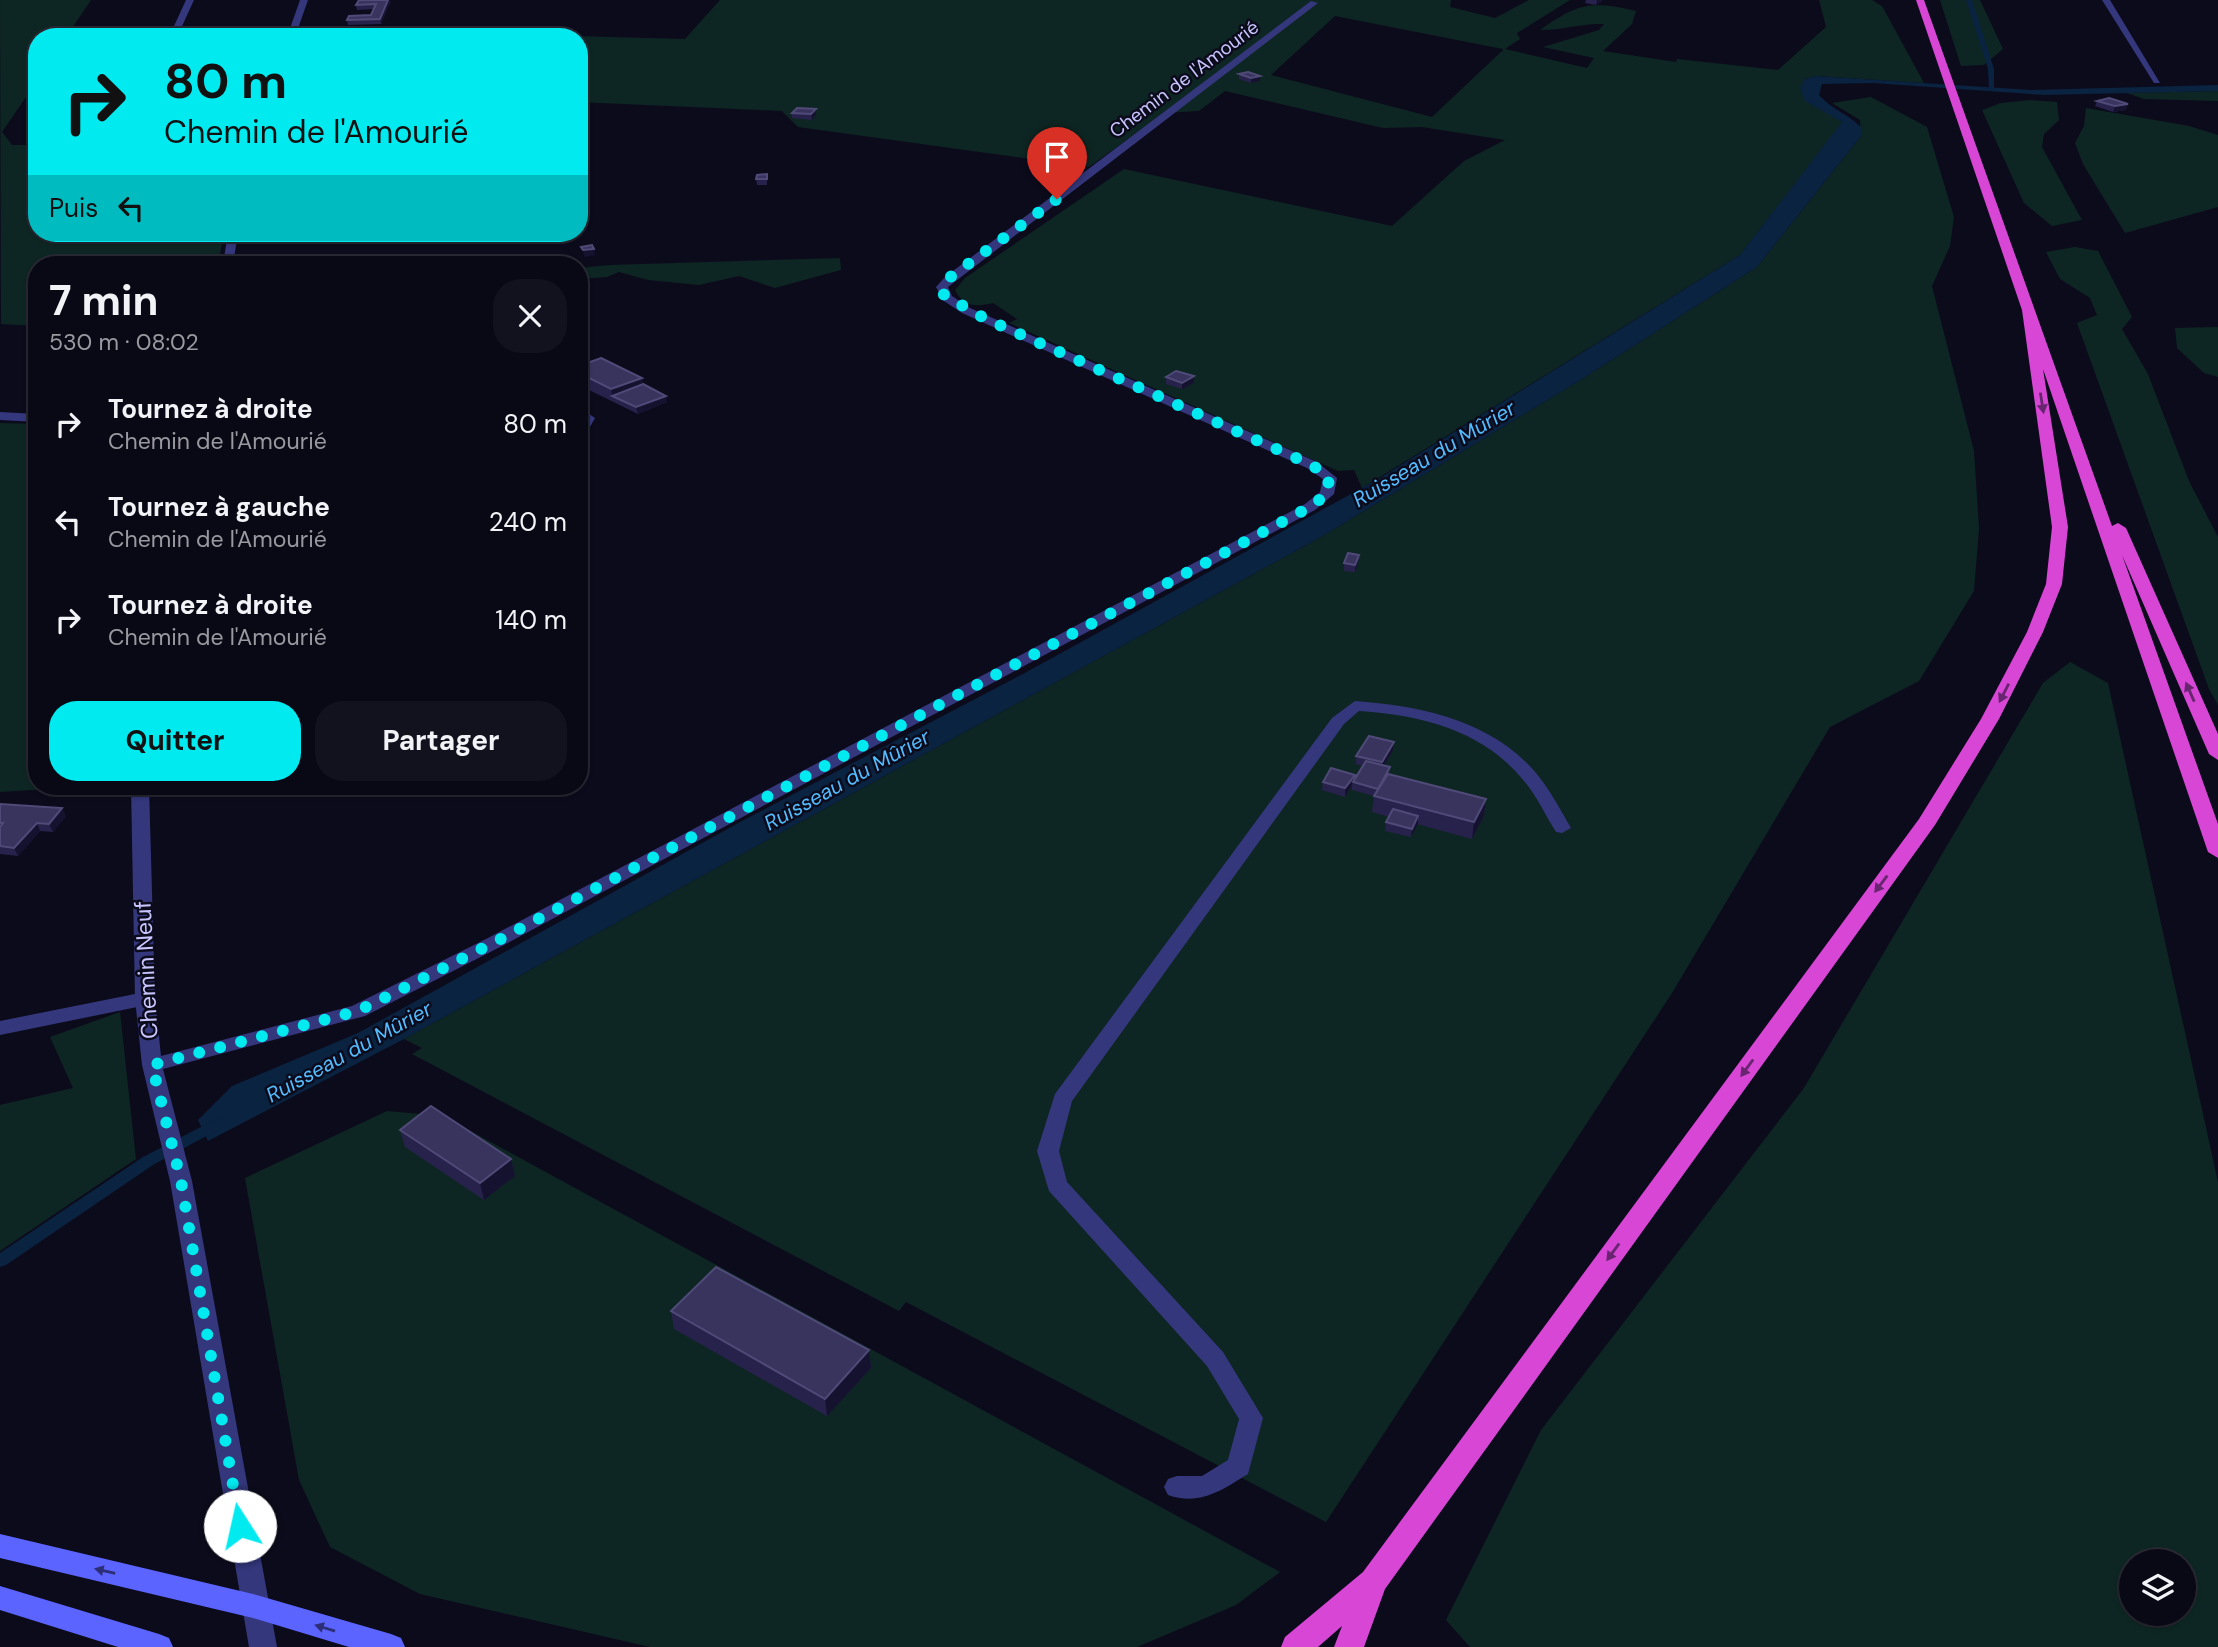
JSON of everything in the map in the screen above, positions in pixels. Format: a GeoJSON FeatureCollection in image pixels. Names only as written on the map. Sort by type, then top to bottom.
{"type":"FeatureCollection","features":[{"type":"Feature","properties":{"kind":"highway"},"geometry":{"type":"LineString","coordinates":[[1920,0],[2218,852]]}},
{"type":"Feature","properties":{"kind":"highway"},"geometry":{"type":"LineString","coordinates":[[1296,1647],[1373,1582],[1928,821],[1990,719],[2035,632],[2054,584],[2060,527],[2027,312]]}},
{"type":"Feature","properties":{"kind":"highway"},"geometry":{"type":"LineString","coordinates":[[2061,399],[2218,754]]}},
{"type":"Feature","properties":{"kind":"highway"},"geometry":{"type":"LineString","coordinates":[[1349,1647],[1373,1582]]}},
{"type":"Feature","properties":{"kind":"main road"},"geometry":{"type":"LineString","coordinates":[[0,1546],[253,1606],[391,1647]]}},
{"type":"Feature","properties":{"kind":"main road"},"geometry":{"type":"LineString","coordinates":[[0,1598],[159,1647]]}},
{"type":"Feature","properties":{"kind":"street"},"geometry":{"type":"LineString","coordinates":[[177,28],[190,0]]}},
{"type":"Feature","properties":{"kind":"street"},"geometry":{"type":"LineString","coordinates":[[294,28],[304,0]]}},
{"type":"Feature","properties":{"kind":"street"},"geometry":{"type":"LineString","coordinates":[[2106,0],[2157,81]]}},
{"type":"Feature","properties":{"kind":"street","name":"Chemin de l'Amourié"},"geometry":{"type":"LineString","coordinates":[[152,1065],[358,1011],[519,929],[1310,507],[1327,494],[1329,478],[1312,465],[986,319],[951,302],[944,295],[942,287],[949,278],[1314,3]]}},
{"type":"Feature","properties":{"kind":"street"},"geometry":{"type":"LineString","coordinates":[[0,416],[28,418]]}},
{"type":"Feature","properties":{"kind":"street"},"geometry":{"type":"LineString","coordinates":[[1177,1488],[1206,1487],[1239,1466],[1251,1418],[1215,1359],[1058,1185],[1048,1151],[1062,1099],[1338,721],[1355,706],[1379,707],[1463,725],[1494,744],[1524,769],[1562,828]]}},
{"type":"Feature","properties":{"kind":"street","name":"Chemin Neuf"},"geometry":{"type":"LineString","coordinates":[[140,795],[145,999],[152,1065],[177,1166],[253,1606],[263,1647]]}},
{"type":"Feature","properties":{"kind":"street"},"geometry":{"type":"LineString","coordinates":[[0,1028],[145,999]]}},
{"type":"Feature","properties":{"kind":"green space"},"geometry":{"type":"Polygon","coordinates":[[[0,0],[91,0],[72,28],[28,28],[28,94],[2,132],[12,145],[28,145],[28,242],[222,242],[220,256],[28,256],[28,326],[1,324],[0,0]]]}},
{"type":"Feature","properties":{"kind":"green space"},"geometry":{"type":"Polygon","coordinates":[[[720,0],[1451,0],[1450,7],[1495,18],[1529,0],[1570,0],[1517,33],[1520,39],[1505,49],[1587,68],[1594,58],[1543,47],[1599,30],[1604,24],[1540,30],[1575,10],[1595,5],[1636,11],[1632,24],[1603,51],[1676,62],[1677,59],[1778,70],[1826,27],[1819,0],[1872,0],[1882,6],[1924,83],[1816,76],[1805,79],[1807,102],[1842,123],[1740,255],[1362,488],[1354,470],[1338,471],[1009,323],[1017,319],[993,303],[966,303],[955,290],[965,278],[1124,169],[1392,226],[1464,161],[1505,140],[1422,127],[1383,128],[1225,91],[1199,111],[1164,113],[1089,167],[798,127],[782,111],[588,102],[588,36],[685,39],[720,0]],[[1335,16],[1271,75],[1432,117],[1503,50],[1335,16]]]}},
{"type":"Feature","properties":{"kind":"green space"},"geometry":{"type":"Polygon","coordinates":[[[1940,0],[1980,0],[2003,49],[1984,65],[1961,66],[1940,0]]]}},
{"type":"Feature","properties":{"kind":"green space"},"geometry":{"type":"Polygon","coordinates":[[[2218,91],[2218,101],[2144,99],[2127,93],[2218,91]]]}},
{"type":"Feature","properties":{"kind":"green space"},"geometry":{"type":"Polygon","coordinates":[[[1871,97],[1927,127],[1954,217],[1950,246],[1932,286],[1974,451],[1979,528],[1974,591],[1919,681],[1830,727],[1672,993],[1326,1522],[906,1302],[899,1311],[412,1054],[422,1048],[404,1039],[1321,537],[1579,381],[1757,267],[1861,136],[1860,120],[1832,103],[1871,97]]]}},
{"type":"Feature","properties":{"kind":"green space"},"geometry":{"type":"Polygon","coordinates":[[[2030,100],[2057,102],[2059,120],[2044,134],[2042,147],[2082,220],[2052,226],[2024,203],[1982,110],[2001,103],[2030,100]]]}},
{"type":"Feature","properties":{"kind":"green space"},"geometry":{"type":"Polygon","coordinates":[[[2086,108],[2189,126],[2218,135],[2218,207],[2125,233],[2083,164],[2075,143],[2084,126],[2086,108]]]}},
{"type":"Feature","properties":{"kind":"green space"},"geometry":{"type":"Polygon","coordinates":[[[2075,247],[2098,251],[2132,317],[2122,329],[2148,374],[2189,481],[2218,537],[2218,705],[2209,689],[2077,323],[2097,315],[2090,298],[2060,279],[2046,252],[2075,247]]]}},
{"type":"Feature","properties":{"kind":"green space"},"geometry":{"type":"Polygon","coordinates":[[[840,258],[841,270],[775,288],[739,276],[699,285],[648,280],[619,272],[607,277],[588,278],[588,267],[840,258]]]}},
{"type":"Feature","properties":{"kind":"green space"},"geometry":{"type":"Polygon","coordinates":[[[2218,327],[2218,377],[2204,373],[2177,348],[2175,328],[2218,327]]]}},
{"type":"Feature","properties":{"kind":"green space"},"geometry":{"type":"Polygon","coordinates":[[[0,423],[28,424],[28,790],[0,792],[0,423]]]}},
{"type":"Feature","properties":{"kind":"green space"},"geometry":{"type":"Polygon","coordinates":[[[2070,662],[2108,683],[2218,1182],[2218,1647],[1470,1647],[1446,1620],[1541,1430],[1804,1088],[2043,683],[2070,662]]]}},
{"type":"Feature","properties":{"kind":"green space"},"geometry":{"type":"Polygon","coordinates":[[[120,1012],[136,1159],[0,1251],[0,1105],[73,1088],[50,1037],[120,1012]]]}},
{"type":"Feature","properties":{"kind":"green space"},"geometry":{"type":"Polygon","coordinates":[[[387,1111],[443,1116],[1280,1572],[1236,1605],[1137,1647],[650,1647],[420,1594],[330,1547],[299,1480],[245,1178],[387,1111]]]}},
{"type":"Feature","properties":{"kind":"water"},"geometry":{"type":"Polygon","coordinates":[[[1816,76],[2031,90],[2218,85],[2218,91],[2044,95],[1873,83],[1822,84],[1819,95],[1861,127],[1861,136],[1757,267],[1579,381],[1321,537],[404,1039],[208,1141],[198,1120],[232,1086],[358,1033],[742,821],[1021,675],[1380,478],[1740,255],[1842,122],[1805,101],[1800,88],[1805,79],[1816,76]]]}},
{"type":"Feature","properties":{"kind":"building"},"geometry":{"type":"Polygon","coordinates":[[[359,0],[388,0],[380,19],[347,20],[349,16],[371,15],[376,4],[356,5],[359,0]]]}},
{"type":"Feature","properties":{"kind":"building"},"geometry":{"type":"Polygon","coordinates":[[[1248,72],[1260,76],[1251,78],[1239,74],[1248,72]]]}},
{"type":"Feature","properties":{"kind":"building"},"geometry":{"type":"Polygon","coordinates":[[[2109,98],[2128,104],[2115,106],[2097,101],[2109,98]]]}},
{"type":"Feature","properties":{"kind":"building"},"geometry":{"type":"Polygon","coordinates":[[[797,108],[816,109],[811,114],[792,113],[797,108]]]}},
{"type":"Feature","properties":{"kind":"building"},"geometry":{"type":"Polygon","coordinates":[[[767,174],[767,179],[756,179],[757,175],[767,174]]]}},
{"type":"Feature","properties":{"kind":"building"},"geometry":{"type":"Polygon","coordinates":[[[592,245],[594,249],[583,250],[581,247],[592,245]]]}},
{"type":"Feature","properties":{"kind":"building"},"geometry":{"type":"Polygon","coordinates":[[[601,358],[642,378],[611,389],[588,378],[588,363],[601,358]]]}},
{"type":"Feature","properties":{"kind":"building"},"geometry":{"type":"Polygon","coordinates":[[[1176,371],[1194,376],[1182,383],[1166,377],[1176,371]]]}},
{"type":"Feature","properties":{"kind":"building"},"geometry":{"type":"Polygon","coordinates":[[[643,384],[666,396],[636,407],[612,396],[643,384]]]}},
{"type":"Feature","properties":{"kind":"building"},"geometry":{"type":"Polygon","coordinates":[[[1348,553],[1359,555],[1355,565],[1344,563],[1348,553]]]}},
{"type":"Feature","properties":{"kind":"building"},"geometry":{"type":"Polygon","coordinates":[[[1369,736],[1394,742],[1382,762],[1356,756],[1369,736]]]}},
{"type":"Feature","properties":{"kind":"building"},"geometry":{"type":"Polygon","coordinates":[[[1366,761],[1390,767],[1378,789],[1353,782],[1366,761]]]}},
{"type":"Feature","properties":{"kind":"building"},"geometry":{"type":"Polygon","coordinates":[[[1331,768],[1355,775],[1345,788],[1323,782],[1331,768]]]}},
{"type":"Feature","properties":{"kind":"building"},"geometry":{"type":"Polygon","coordinates":[[[1388,774],[1486,799],[1474,822],[1374,796],[1388,774]]]}},
{"type":"Feature","properties":{"kind":"building"},"geometry":{"type":"Polygon","coordinates":[[[0,804],[62,808],[49,824],[37,823],[14,848],[0,846],[0,827],[3,823],[0,823],[0,804]]]}},
{"type":"Feature","properties":{"kind":"building"},"geometry":{"type":"Polygon","coordinates":[[[1393,809],[1418,816],[1412,829],[1386,822],[1393,809]]]}},
{"type":"Feature","properties":{"kind":"building"},"geometry":{"type":"Polygon","coordinates":[[[431,1106],[511,1159],[480,1183],[400,1130],[431,1106]]]}},
{"type":"Feature","properties":{"kind":"building"},"geometry":{"type":"Polygon","coordinates":[[[716,1267],[869,1350],[825,1399],[671,1311],[716,1267]]]}},
{"type":"Feature","properties":{"kind":"waterway","name":"Ruisseau du Mûrier"},"geometry":{"type":"LineString","coordinates":[[1969,0],[1991,69],[1992,90]]}},
{"type":"Feature","properties":{"kind":"waterway","name":"Ruisseau du Mûrier"},"geometry":{"type":"LineString","coordinates":[[0,1261],[148,1161],[218,1123]]}},
{"type":"Feature","properties":{"kind":"route"},"geometry":{"type":"LineString","coordinates":[[240,1526],[181,1181],[152,1065],[358,1011],[663,853],[1310,507],[1327,494],[1329,478],[1312,465],[986,319],[951,302],[944,295],[942,287],[949,278],[1057,199]]}}]}
